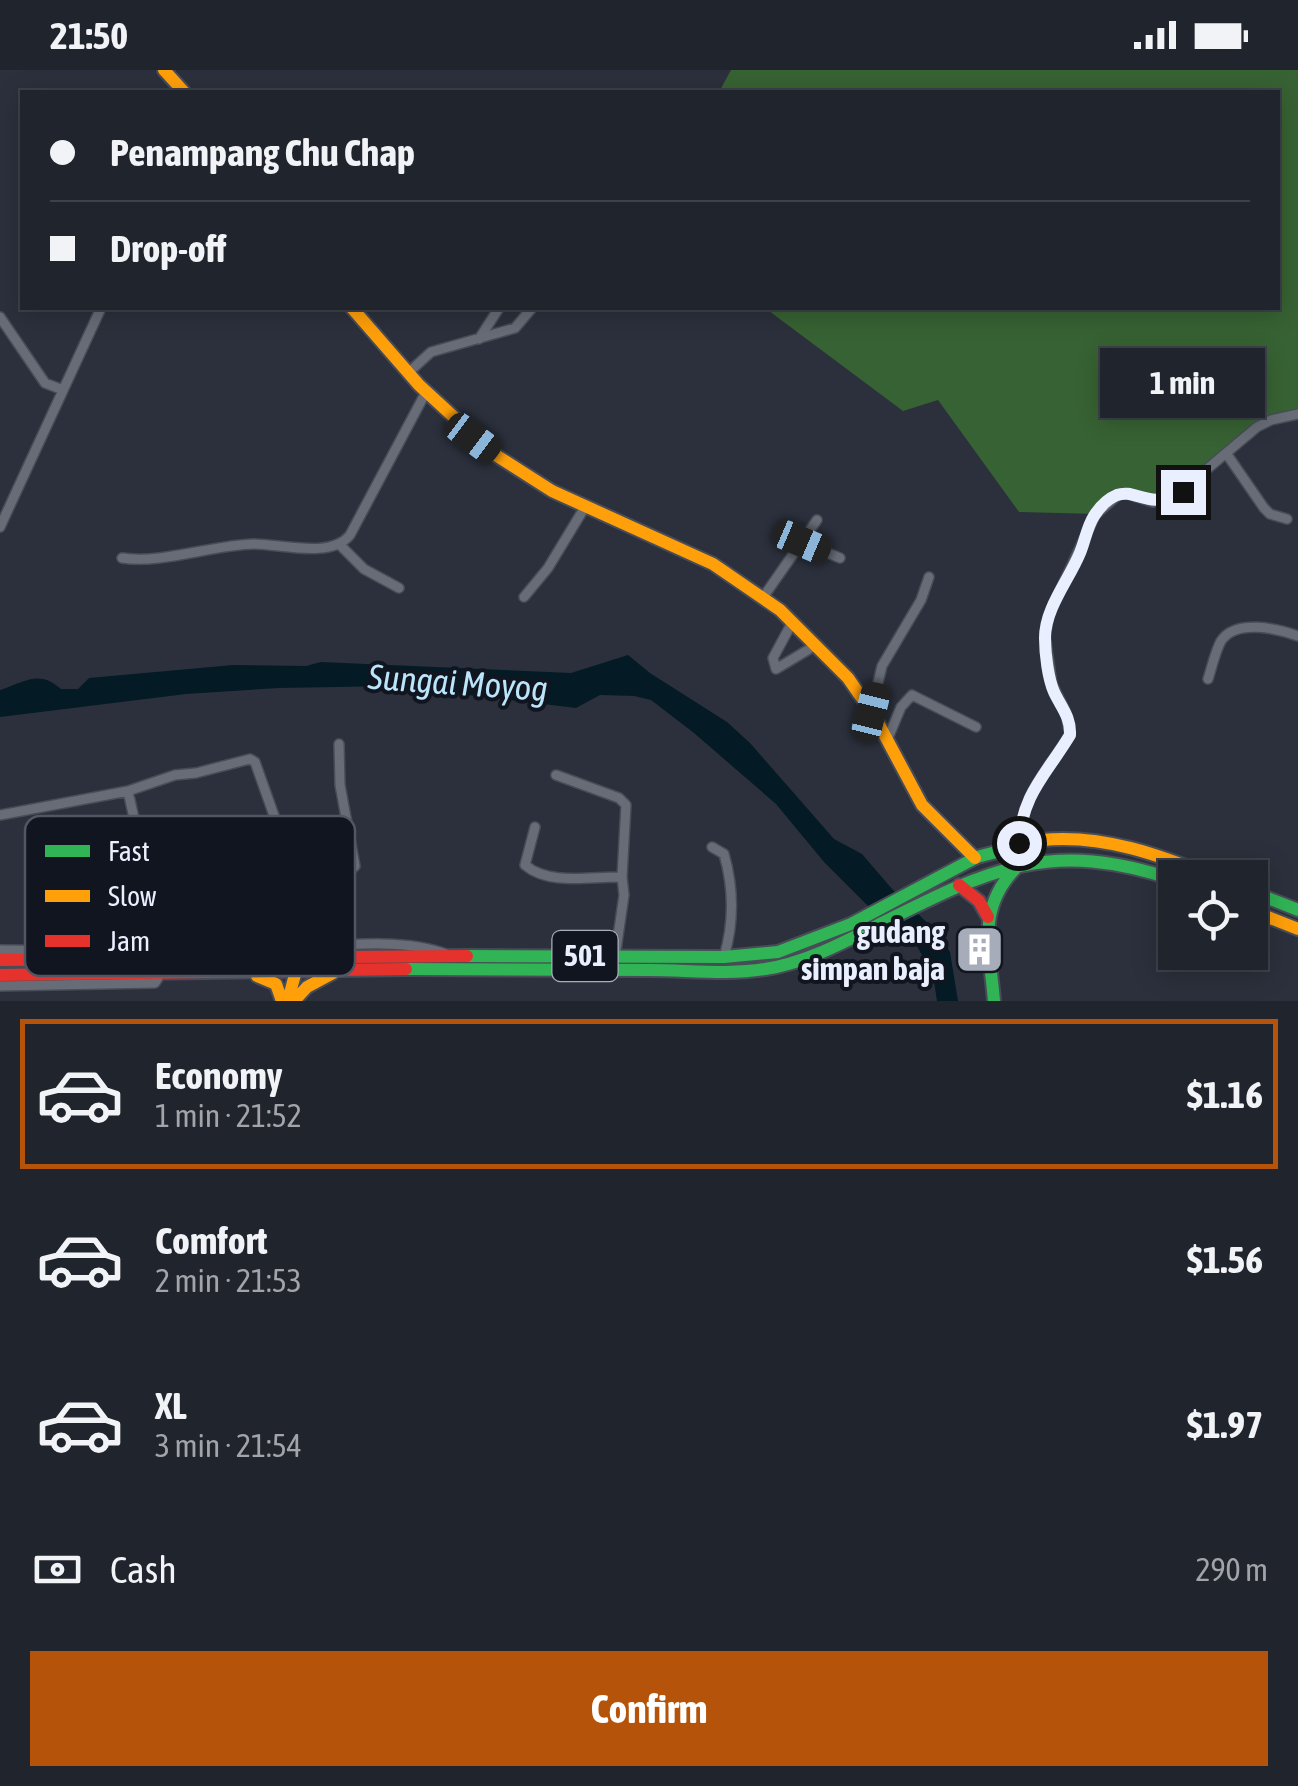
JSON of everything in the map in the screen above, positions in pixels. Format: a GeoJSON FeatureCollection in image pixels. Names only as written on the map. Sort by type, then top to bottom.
{"type":"FeatureCollection","features":[{"type":"Feature","properties":{"kind":"main road"},"geometry":{"type":"LineString","coordinates":[[164,70],[182,90]]}},
{"type":"Feature","properties":{"kind":"main road"},"geometry":{"type":"LineString","coordinates":[[354,310],[460,426],[517,471],[585,507],[713,562],[793,621],[871,712],[924,808],[976,858]]}},
{"type":"Feature","properties":{"kind":"main road","name":"501"},"geometry":{"type":"LineString","coordinates":[[355,969],[760,970],[807,958],[938,878],[976,858],[1019,843],[1049,839],[1112,844],[1167,860]]}},
{"type":"Feature","properties":{"kind":"main road","name":"501"},"geometry":{"type":"LineString","coordinates":[[355,956],[724,957],[786,950],[864,925],[1023,862],[1091,859],[1158,875]]}},
{"type":"Feature","properties":{"kind":"main road"},"geometry":{"type":"LineString","coordinates":[[994,1001],[988,917],[991,896],[999,882],[1023,862]]}},
{"type":"Feature","properties":{"kind":"main road"},"geometry":{"type":"LineString","coordinates":[[959,885],[988,917]]}},
{"type":"Feature","properties":{"kind":"main road"},"geometry":{"type":"LineString","coordinates":[[1268,898],[1298,910]]}},
{"type":"Feature","properties":{"kind":"main road"},"geometry":{"type":"LineString","coordinates":[[1268,917],[1298,929]]}},
{"type":"Feature","properties":{"kind":"main road","name":"501"},"geometry":{"type":"LineString","coordinates":[[0,960],[25,960]]}},
{"type":"Feature","properties":{"kind":"main road","name":"501"},"geometry":{"type":"LineString","coordinates":[[0,975],[25,975]]}},
{"type":"Feature","properties":{"kind":"main road"},"geometry":{"type":"LineString","coordinates":[[256,976],[276,984],[288,1001]]}},
{"type":"Feature","properties":{"kind":"main road"},"geometry":{"type":"LineString","coordinates":[[288,1001],[295,976]]}},
{"type":"Feature","properties":{"kind":"main road"},"geometry":{"type":"LineString","coordinates":[[288,1001],[326,976]]}},
{"type":"Feature","properties":{"kind":"street"},"geometry":{"type":"LineString","coordinates":[[0,528],[100,310]]}},
{"type":"Feature","properties":{"kind":"street"},"geometry":{"type":"LineString","coordinates":[[479,339],[499,310]]}},
{"type":"Feature","properties":{"kind":"street"},"geometry":{"type":"LineString","coordinates":[[408,373],[431,352],[514,328],[530,310]]}},
{"type":"Feature","properties":{"kind":"street"},"geometry":{"type":"LineString","coordinates":[[0,317],[45,384],[63,390]]}},
{"type":"Feature","properties":{"kind":"street"},"geometry":{"type":"LineString","coordinates":[[122,558],[235,545],[309,548],[340,544],[350,534],[426,392]]}},
{"type":"Feature","properties":{"kind":"street"},"geometry":{"type":"LineString","coordinates":[[1019,843],[1021,817],[1032,790],[1070,735],[1066,713],[1052,684],[1045,635],[1049,615],[1094,515],[1125,493],[1154,502],[1175,496],[1257,427],[1298,414]]}},
{"type":"Feature","properties":{"kind":"street"},"geometry":{"type":"LineString","coordinates":[[1226,452],[1264,508],[1287,519]]}},
{"type":"Feature","properties":{"kind":"street"},"geometry":{"type":"LineString","coordinates":[[524,597],[542,576],[585,507]]}},
{"type":"Feature","properties":{"kind":"street"},"geometry":{"type":"LineString","coordinates":[[764,596],[817,520]]}},
{"type":"Feature","properties":{"kind":"street"},"geometry":{"type":"LineString","coordinates":[[802,542],[840,558]]}},
{"type":"Feature","properties":{"kind":"street"},"geometry":{"type":"LineString","coordinates":[[340,544],[364,569],[400,588]]}},
{"type":"Feature","properties":{"kind":"street"},"geometry":{"type":"LineString","coordinates":[[871,712],[882,666],[921,600],[929,577]]}},
{"type":"Feature","properties":{"kind":"street"},"geometry":{"type":"LineString","coordinates":[[793,621],[773,658],[776,669],[816,645]]}},
{"type":"Feature","properties":{"kind":"street"},"geometry":{"type":"LineString","coordinates":[[1208,679],[1227,634],[1256,628],[1298,636]]}},
{"type":"Feature","properties":{"kind":"street"},"geometry":{"type":"LineString","coordinates":[[888,738],[901,707],[912,695],[976,727]]}},
{"type":"Feature","properties":{"kind":"street"},"geometry":{"type":"LineString","coordinates":[[339,744],[346,816]]}},
{"type":"Feature","properties":{"kind":"street"},"geometry":{"type":"LineString","coordinates":[[0,815],[128,792],[174,775],[250,759],[255,762],[274,816]]}},
{"type":"Feature","properties":{"kind":"street"},"geometry":{"type":"LineString","coordinates":[[556,776],[619,798],[626,805],[624,895],[615,957]]}},
{"type":"Feature","properties":{"kind":"street"},"geometry":{"type":"LineString","coordinates":[[128,792],[133,816]]}},
{"type":"Feature","properties":{"kind":"street"},"geometry":{"type":"LineString","coordinates":[[535,827],[525,866],[534,873],[564,878],[622,877]]}},
{"type":"Feature","properties":{"kind":"street"},"geometry":{"type":"LineString","coordinates":[[712,847],[724,854],[732,894],[730,935],[724,957]]}},
{"type":"Feature","properties":{"kind":"street"},"geometry":{"type":"LineString","coordinates":[[355,947],[432,948],[450,956]]}},
{"type":"Feature","properties":{"kind":"street"},"geometry":{"type":"LineString","coordinates":[[0,950],[25,950]]}},
{"type":"Feature","properties":{"kind":"street"},"geometry":{"type":"LineString","coordinates":[[0,986],[154,983],[159,976]]}},
{"type":"Feature","properties":{"kind":"green space"},"geometry":{"type":"Polygon","coordinates":[[[731,70],[1298,70],[1298,412],[1262,421],[1185,485],[1160,499],[1134,495],[1117,498],[1099,514],[1019,512],[938,400],[903,411],[768,310],[1280,310],[1280,90],[720,90],[731,70]]]}},
{"type":"Feature","properties":{"kind":"water","name":"Sungai Moyog"},"geometry":{"type":"Polygon","coordinates":[[[628,655],[727,722],[834,839],[862,854],[939,934],[950,952],[958,1001],[937,1001],[933,975],[914,941],[866,904],[824,862],[776,804],[651,700],[600,695],[576,708],[394,686],[279,688],[186,694],[0,717],[0,690],[38,678],[61,689],[78,689],[89,678],[233,665],[306,666],[321,662],[571,673],[628,655]]]}},
{"type":"Feature","properties":{"kind":"traffic: fast"},"geometry":{"type":"LineString","coordinates":[[467,956],[724,957],[778,952],[851,924],[977,857],[1042,840]]}},
{"type":"Feature","properties":{"kind":"traffic: fast"},"geometry":{"type":"LineString","coordinates":[[406,969],[751,971],[809,957],[954,888],[1022,866],[1092,861],[1158,875]]}},
{"type":"Feature","properties":{"kind":"traffic: fast"},"geometry":{"type":"LineString","coordinates":[[994,1001],[990,915],[1003,884],[1015,869]]}},
{"type":"Feature","properties":{"kind":"traffic: fast"},"geometry":{"type":"LineString","coordinates":[[1268,898],[1298,910]]}},
{"type":"Feature","properties":{"kind":"traffic: slow"},"geometry":{"type":"LineString","coordinates":[[164,70],[182,90]]}},
{"type":"Feature","properties":{"kind":"traffic: slow"},"geometry":{"type":"LineString","coordinates":[[354,310],[419,385],[494,454],[552,491],[713,564],[780,610],[848,678],[875,717],[922,805],[975,858]]}},
{"type":"Feature","properties":{"kind":"traffic: slow"},"geometry":{"type":"LineString","coordinates":[[1042,840],[1109,843],[1168,860]]}},
{"type":"Feature","properties":{"kind":"traffic: slow"},"geometry":{"type":"LineString","coordinates":[[1268,917],[1298,929]]}},
{"type":"Feature","properties":{"kind":"traffic: slow"},"geometry":{"type":"LineString","coordinates":[[257,976],[276,984],[282,1001]]}},
{"type":"Feature","properties":{"kind":"traffic: slow"},"geometry":{"type":"LineString","coordinates":[[288,1001],[295,976]]}},
{"type":"Feature","properties":{"kind":"traffic: slow"},"geometry":{"type":"LineString","coordinates":[[294,1001],[307,987],[327,976]]}},
{"type":"Feature","properties":{"kind":"traffic: jam"},"geometry":{"type":"LineString","coordinates":[[959,885],[979,901],[988,917]]}},
{"type":"Feature","properties":{"kind":"traffic: jam"},"geometry":{"type":"LineString","coordinates":[[355,957],[467,956]]}},
{"type":"Feature","properties":{"kind":"traffic: jam"},"geometry":{"type":"LineString","coordinates":[[0,960],[25,960]]}},
{"type":"Feature","properties":{"kind":"traffic: jam"},"geometry":{"type":"LineString","coordinates":[[355,970],[406,969]]}},
{"type":"Feature","properties":{"kind":"traffic: jam"},"geometry":{"type":"LineString","coordinates":[[0,975],[25,975]]}},
{"type":"Feature","properties":{"kind":"place","name":"gudang simpan baja"},"geometry":{"type":"Point","coordinates":[980,950]}},
{"type":"Feature","properties":{"kind":"route"},"geometry":{"type":"LineString","coordinates":[[1019,843],[1021,817],[1032,790],[1070,735],[1066,713],[1052,684],[1045,635],[1049,615],[1094,515],[1110,499],[1125,493],[1154,502],[1183,492]]}}]}
